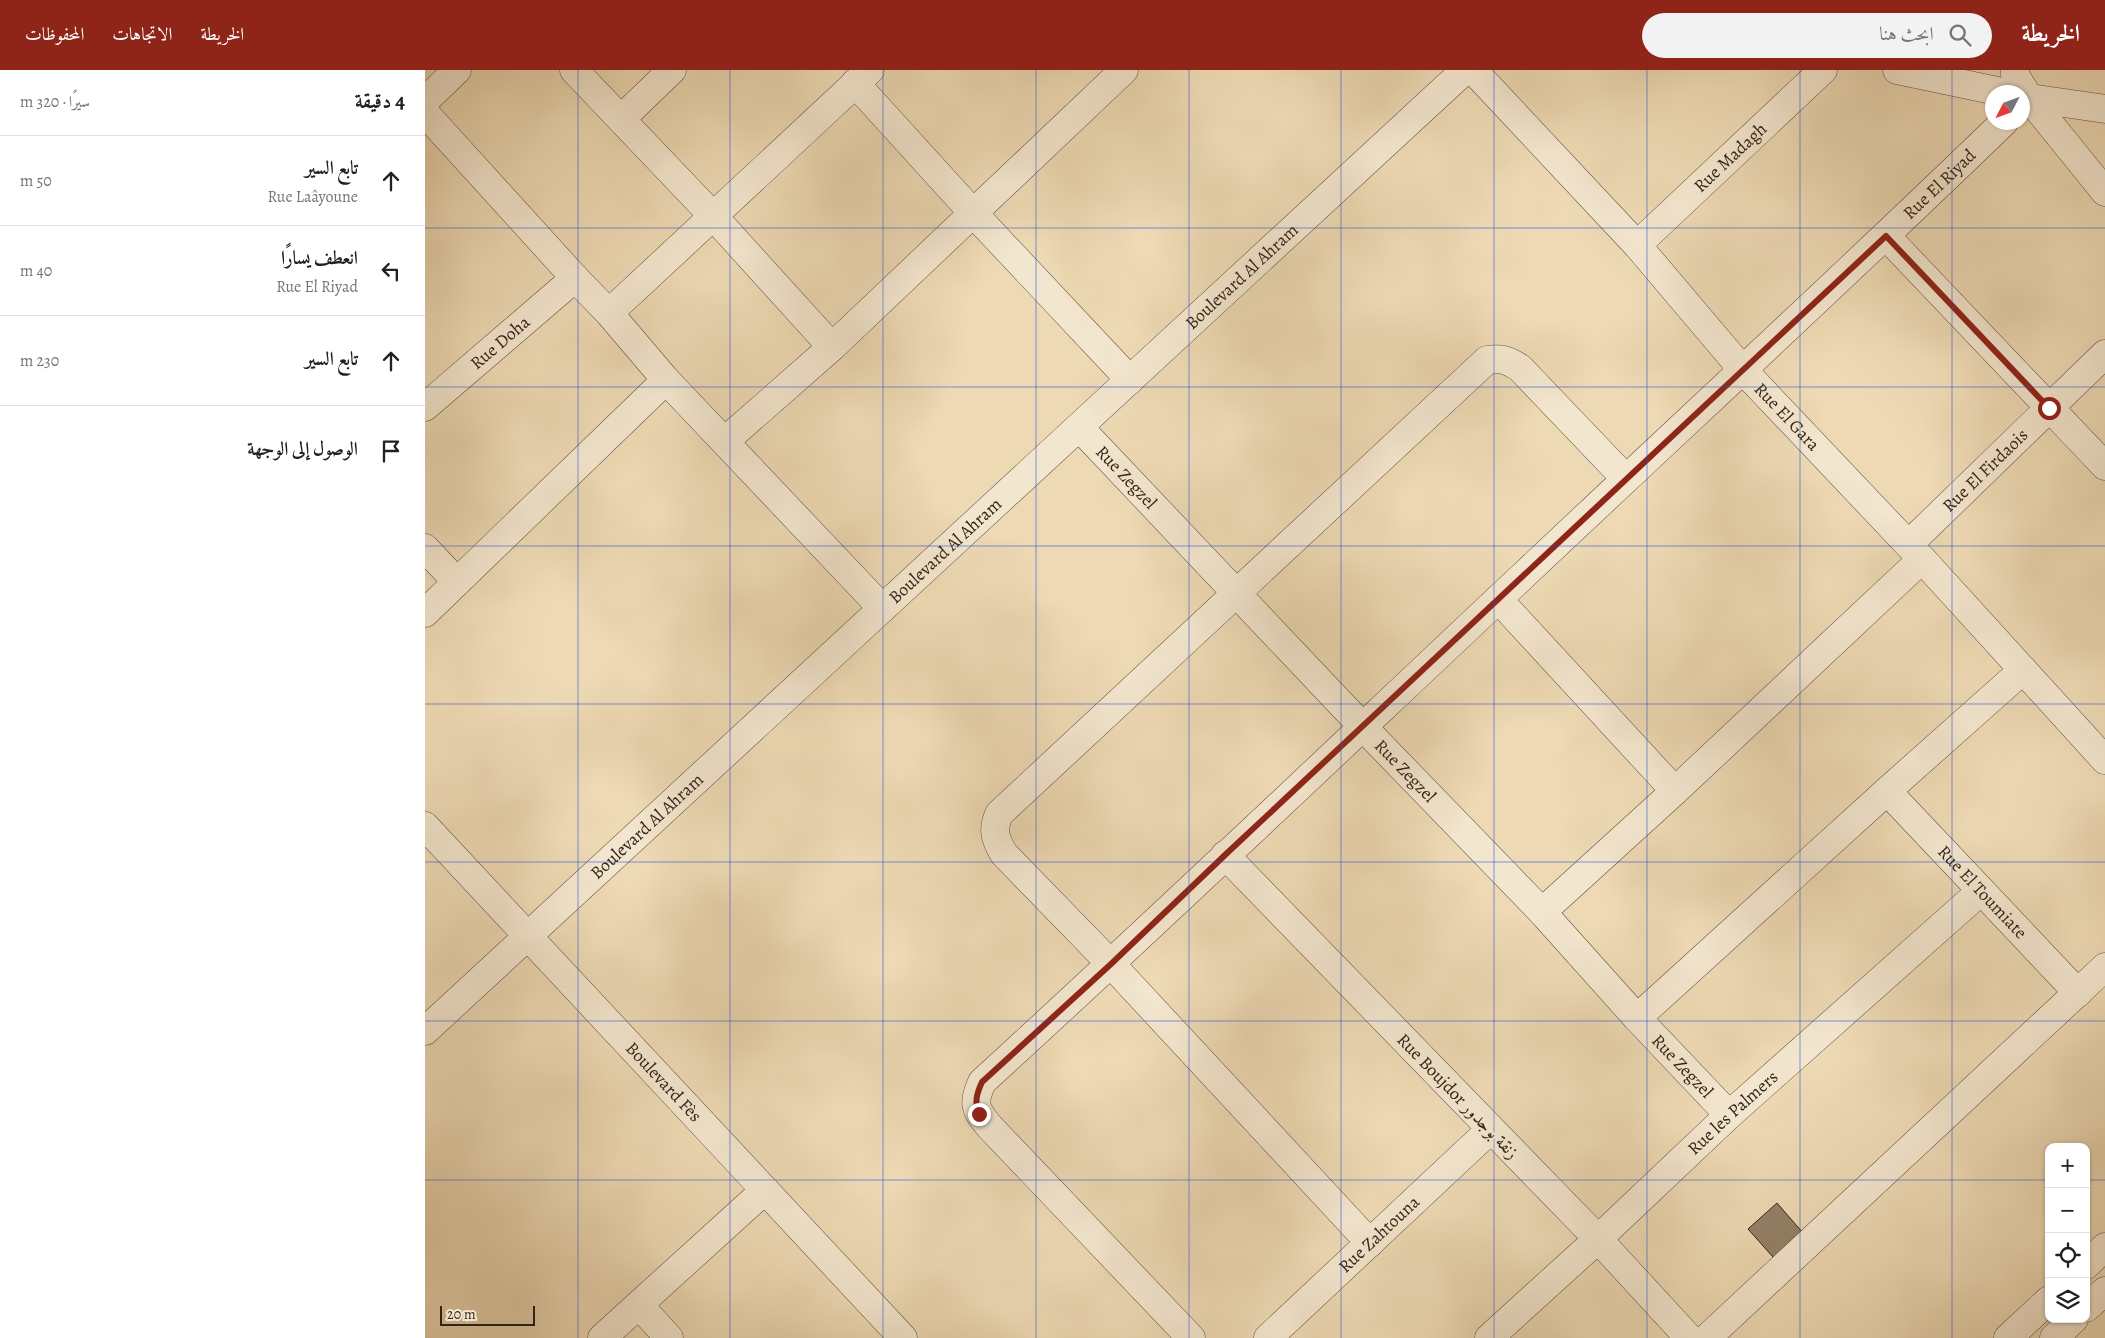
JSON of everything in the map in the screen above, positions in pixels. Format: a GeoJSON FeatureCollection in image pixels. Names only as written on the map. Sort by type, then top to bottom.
{"type":"FeatureCollection","features":[{"type":"Feature","properties":{"kind":"street"},"geometry":{"type":"LineString","coordinates":[[425,101],[457,70]]}},
{"type":"Feature","properties":{"kind":"street"},"geometry":{"type":"LineString","coordinates":[[574,70],[714,217],[832,347]]}},
{"type":"Feature","properties":{"kind":"street"},"geometry":{"type":"LineString","coordinates":[[621,119],[672,70]]}},
{"type":"Feature","properties":{"kind":"street"},"geometry":{"type":"LineString","coordinates":[[725,442],[832,347],[1124,70]]}},
{"type":"Feature","properties":{"kind":"street","name":"Boulevard Al Ahram"},"geometry":{"type":"LineString","coordinates":[[425,1031],[1465,70]]}},
{"type":"Feature","properties":{"kind":"street","name":"Rue El Gara"},"geometry":{"type":"LineString","coordinates":[[1473,70],[1637,245],[1742,369],[1915,552],[2105,760]]}},
{"type":"Feature","properties":{"kind":"street","name":"Rue Madagh"},"geometry":{"type":"LineString","coordinates":[[1637,245],[1823,70]]}},
{"type":"Feature","properties":{"kind":"street"},"geometry":{"type":"LineString","coordinates":[[1897,70],[1985,88]]}},
{"type":"Feature","properties":{"kind":"street"},"geometry":{"type":"LineString","coordinates":[[2015,70],[2019,85]]}},
{"type":"Feature","properties":{"kind":"street"},"geometry":{"type":"LineString","coordinates":[[609,313],[863,77],[974,214],[1130,380]]}},
{"type":"Feature","properties":{"kind":"street"},"geometry":{"type":"LineString","coordinates":[[2030,101],[2105,109]]}},
{"type":"Feature","properties":{"kind":"street"},"geometry":{"type":"LineString","coordinates":[[2030,106],[2105,192]]}},
{"type":"Feature","properties":{"kind":"street"},"geometry":{"type":"LineString","coordinates":[[425,114],[609,313],[665,380],[882,608]]}},
{"type":"Feature","properties":{"kind":"street","name":"Rue El Riyad"},"geometry":{"type":"LineString","coordinates":[[1191,1338],[979,1114],[975,1106],[982,1082],[1111,964],[1742,369],[1886,236],[1996,130]]}},
{"type":"Feature","properties":{"kind":"street"},"geometry":{"type":"LineString","coordinates":[[1886,236],[2105,466]]}},
{"type":"Feature","properties":{"kind":"street","name":"Rue Doha"},"geometry":{"type":"LineString","coordinates":[[425,407],[575,278]]}},
{"type":"Feature","properties":{"kind":"street","name":"Rue El Firdaois"},"geometry":{"type":"LineString","coordinates":[[1542,912],[1675,791],[1915,552],[2049,408],[2105,354]]}},
{"type":"Feature","properties":{"kind":"street"},"geometry":{"type":"LineString","coordinates":[[1370,1243],[1111,964],[1003,854],[995,839],[994,824],[999,814],[1487,360],[1501,358],[1520,368],[1626,479]]}},
{"type":"Feature","properties":{"kind":"street"},"geometry":{"type":"LineString","coordinates":[[425,613],[665,380]]}},
{"type":"Feature","properties":{"kind":"street","name":"Rue Zegzel"},"geometry":{"type":"LineString","coordinates":[[1079,427],[1363,727],[1542,912],[1637,1018],[1729,1115]]}},
{"type":"Feature","properties":{"kind":"street"},"geometry":{"type":"LineString","coordinates":[[425,548],[457,582]]}},
{"type":"Feature","properties":{"kind":"street"},"geometry":{"type":"LineString","coordinates":[[1498,599],[1675,791]]}},
{"type":"Feature","properties":{"kind":"street"},"geometry":{"type":"LineString","coordinates":[[1637,1018],[2023,670]]}},
{"type":"Feature","properties":{"kind":"street","name":"Rue El Toumiate"},"geometry":{"type":"LineString","coordinates":[[1887,791],[2078,993]]}},
{"type":"Feature","properties":{"kind":"street","name":"Boulevard Fès"},"geometry":{"type":"LineString","coordinates":[[425,826],[903,1338]]}},
{"type":"Feature","properties":{"kind":"street","name":"Rue Boujdor زنقة بوجدور"},"geometry":{"type":"LineString","coordinates":[[1225,855],[1490,1130],[1598,1239],[1689,1338]]}},
{"type":"Feature","properties":{"kind":"street","name":"Rue les Palmers"},"geometry":{"type":"LineString","coordinates":[[1489,1338],[1598,1239],[1729,1115],[1981,891]]}},
{"type":"Feature","properties":{"kind":"street"},"geometry":{"type":"LineString","coordinates":[[1707,1338],[2105,967]]}},
{"type":"Feature","properties":{"kind":"street","name":"Rue Zahtouna"},"geometry":{"type":"LineString","coordinates":[[1268,1338],[1490,1130]]}},
{"type":"Feature","properties":{"kind":"street"},"geometry":{"type":"LineString","coordinates":[[602,1338],[765,1190]]}},
{"type":"Feature","properties":{"kind":"street"},"geometry":{"type":"LineString","coordinates":[[2090,1261],[2105,1247]]}},
{"type":"Feature","properties":{"kind":"street"},"geometry":{"type":"LineString","coordinates":[[2090,1304],[2105,1291]]}},
{"type":"Feature","properties":{"kind":"street"},"geometry":{"type":"LineString","coordinates":[[2008,1338],[2045,1304]]}},
{"type":"Feature","properties":{"kind":"street"},"geometry":{"type":"LineString","coordinates":[[639,1305],[669,1338]]}},
{"type":"Feature","properties":{"kind":"street"},"geometry":{"type":"LineString","coordinates":[[2054,1338],[2070,1323]]}},
{"type":"Feature","properties":{"kind":"building"},"geometry":{"type":"Polygon","coordinates":[[[1777,1203],[1810,1241],[1781,1266],[1748,1229],[1777,1203]]]}},
{"type":"Feature","properties":{"kind":"route"},"geometry":{"type":"LineString","coordinates":[[979,1114],[975,1106],[982,1082],[1111,964],[1742,369],[1886,236],[2049,408]]}}]}
